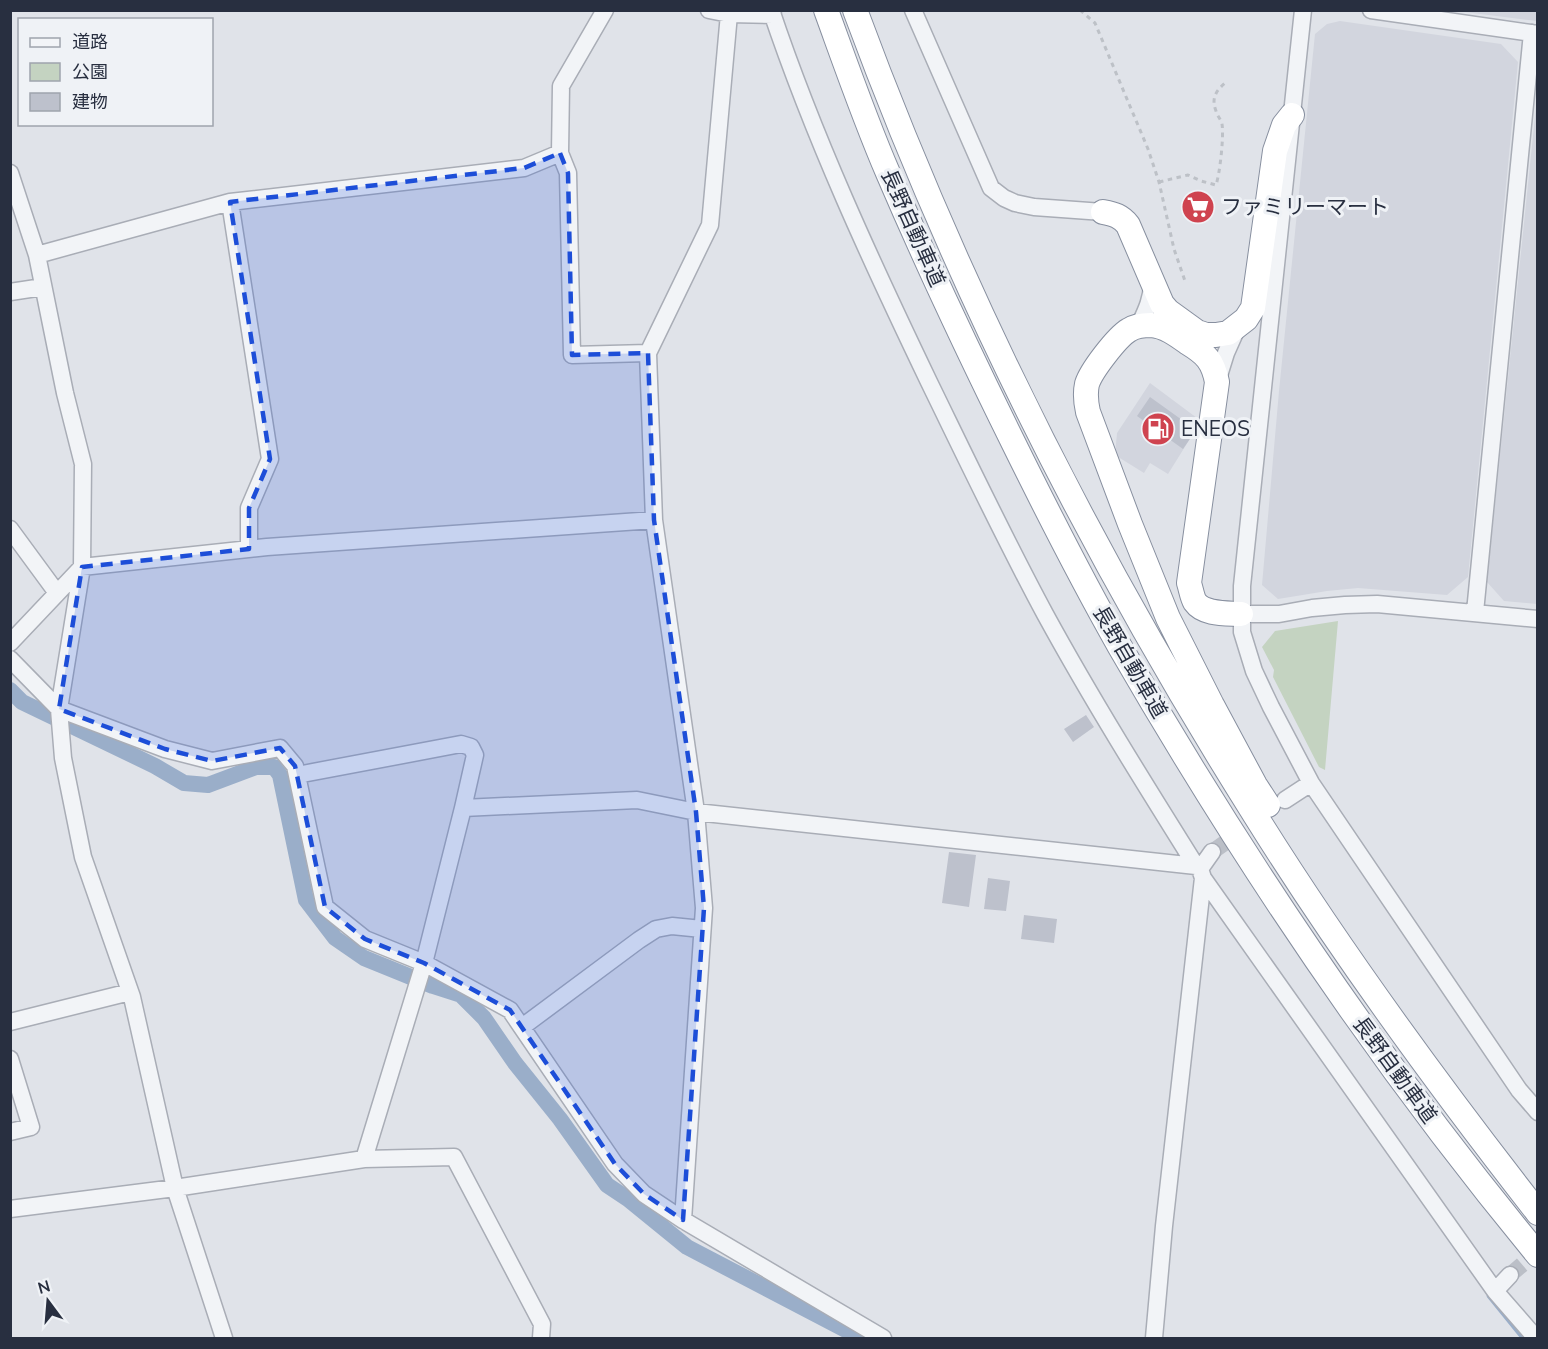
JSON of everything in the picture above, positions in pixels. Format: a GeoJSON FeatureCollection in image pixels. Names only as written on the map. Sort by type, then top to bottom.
{"type":"FeatureCollection","features":[{"type":"Feature","properties":{"kind":"highway","name":"長野自動車道"},"geometry":{"type":"LineString","coordinates":[[826,10],[887,170],[946,303],[1049,515],[1119,644],[1227,823],[1301,937],[1451,1147],[1538,1255]]}},
{"type":"Feature","properties":{"kind":"highway","name":"長野自動車道"},"geometry":{"type":"LineString","coordinates":[[855,10],[914,162],[973,295],[1075,504],[1139,621],[1256,817],[1324,921],[1476,1134],[1538,1213]]}},
{"type":"Feature","properties":{"kind":"highway"},"geometry":{"type":"LineString","coordinates":[[1103,212],[1122,218],[1128,225],[1162,304],[1168,310],[1197,332],[1206,335],[1228,333],[1238,327],[1253,308],[1275,151],[1284,125],[1292,115]]}},
{"type":"Feature","properties":{"kind":"highway"},"geometry":{"type":"LineString","coordinates":[[1241,614],[1203,608],[1196,603],[1189,584],[1217,382],[1215,370],[1200,350],[1168,330],[1159,326],[1139,326],[1129,329],[1091,374],[1086,396],[1088,412],[1130,524],[1168,618],[1212,705],[1255,785],[1338,915],[1402,1032]]}},
{"type":"Feature","properties":{"kind":"street"},"geometry":{"type":"LineString","coordinates":[[605,10],[561,86],[560,153],[568,173],[572,355],[648,353]]}},
{"type":"Feature","properties":{"kind":"street"},"geometry":{"type":"LineString","coordinates":[[710,10],[729,14],[772,13],[818,136],[876,272],[1045,614],[1122,748],[1200,871],[1495,1291],[1536,1338]]}},
{"type":"Feature","properties":{"kind":"street"},"geometry":{"type":"LineString","coordinates":[[913,10],[991,188],[1015,203],[1034,207],[1103,212]]}},
{"type":"Feature","properties":{"kind":"street"},"geometry":{"type":"LineString","coordinates":[[1304,10],[1243,567],[1242,632],[1254,671],[1311,783],[1519,1090],[1538,1112]]}},
{"type":"Feature","properties":{"kind":"street"},"geometry":{"type":"LineString","coordinates":[[1371,10],[1535,33],[1475,612]]}},
{"type":"Feature","properties":{"kind":"street"},"geometry":{"type":"LineString","coordinates":[[683,1220],[704,908],[696,812],[654,520],[648,353],[710,225],[729,14]]}},
{"type":"Feature","properties":{"kind":"street"},"geometry":{"type":"LineString","coordinates":[[37,255],[230,202],[524,168],[560,153]]}},
{"type":"Feature","properties":{"kind":"street"},"geometry":{"type":"LineString","coordinates":[[10,174],[37,255],[65,393],[83,464],[82,567],[59,709],[63,758],[83,857],[130,992],[175,1188],[224,1338]]}},
{"type":"Feature","properties":{"kind":"street"},"geometry":{"type":"LineString","coordinates":[[230,202],[270,459],[249,508],[249,549]]}},
{"type":"Feature","properties":{"kind":"street"},"geometry":{"type":"LineString","coordinates":[[1139,326],[1150,302],[1152,282]]}},
{"type":"Feature","properties":{"kind":"street"},"geometry":{"type":"LineString","coordinates":[[10,292],[43,287]]}},
{"type":"Feature","properties":{"kind":"street"},"geometry":{"type":"LineString","coordinates":[[1217,382],[1226,353],[1238,327]]}},
{"type":"Feature","properties":{"kind":"street"},"geometry":{"type":"LineString","coordinates":[[10,643],[82,567],[249,549],[654,520]]}},
{"type":"Feature","properties":{"kind":"street"},"geometry":{"type":"LineString","coordinates":[[10,529],[57,593]]}},
{"type":"Feature","properties":{"kind":"street"},"geometry":{"type":"LineString","coordinates":[[1241,614],[1279,614],[1312,608],[1377,604],[1538,619]]}},
{"type":"Feature","properties":{"kind":"street"},"geometry":{"type":"LineString","coordinates":[[10,659],[59,709],[165,749],[212,761],[280,748],[295,766],[326,907],[365,939],[424,963],[510,1010],[615,1164],[644,1194],[683,1220],[883,1338]]}},
{"type":"Feature","properties":{"kind":"street"},"geometry":{"type":"LineString","coordinates":[[297,775],[461,744],[471,747],[474,755],[424,963],[364,1159]]}},
{"type":"Feature","properties":{"kind":"street"},"geometry":{"type":"LineString","coordinates":[[1285,800],[1311,783]]}},
{"type":"Feature","properties":{"kind":"street"},"geometry":{"type":"LineString","coordinates":[[463,808],[637,800],[696,812],[1200,871]]}},
{"type":"Feature","properties":{"kind":"street"},"geometry":{"type":"LineString","coordinates":[[1154,1338],[1200,871],[1212,852]]}},
{"type":"Feature","properties":{"kind":"street"},"geometry":{"type":"LineString","coordinates":[[522,1027],[656,929],[672,926],[702,929]]}},
{"type":"Feature","properties":{"kind":"street"},"geometry":{"type":"LineString","coordinates":[[10,1022],[130,992]]}},
{"type":"Feature","properties":{"kind":"street"},"geometry":{"type":"LineString","coordinates":[[10,1059],[31,1127],[10,1132]]}},
{"type":"Feature","properties":{"kind":"street"},"geometry":{"type":"LineString","coordinates":[[10,1209],[175,1188],[364,1159],[454,1156],[542,1324],[541,1338]]}},
{"type":"Feature","properties":{"kind":"street"},"geometry":{"type":"LineString","coordinates":[[1495,1291],[1510,1275]]}},
{"type":"Feature","properties":{"kind":"path"},"geometry":{"type":"LineString","coordinates":[[1080,10],[1095,23],[1148,149],[1159,182],[1174,249],[1185,281]]}},
{"type":"Feature","properties":{"kind":"path"},"geometry":{"type":"LineString","coordinates":[[1159,182],[1188,175],[1216,185],[1219,175],[1222,124],[1213,101],[1216,91],[1225,83]]}},
{"type":"Feature","properties":{"kind":"highlighted area"},"geometry":{"type":"Polygon","coordinates":[[[560,153],[568,173],[572,355],[648,353],[654,520],[696,812],[704,908],[683,1220],[644,1194],[615,1164],[510,1010],[424,963],[365,939],[325,907],[295,766],[280,748],[212,761],[165,749],[59,709],[82,567],[249,549],[249,508],[270,459],[230,202],[524,168],[560,153]]]}},
{"type":"Feature","properties":{"kind":"shaded area"},"geometry":{"type":"Polygon","coordinates":[[[1457,11],[1537,11],[1537,21],[1457,11]]]}},
{"type":"Feature","properties":{"kind":"shaded area"},"geometry":{"type":"Polygon","coordinates":[[[1340,21],[1501,44],[1518,62],[1468,577],[1447,595],[1358,588],[1278,599],[1262,585],[1315,34],[1327,24],[1340,21]]]}},
{"type":"Feature","properties":{"kind":"shaded area"},"geometry":{"type":"Polygon","coordinates":[[[1537,97],[1537,604],[1504,601],[1487,582],[1537,97]]]}},
{"type":"Feature","properties":{"kind":"shaded area","name":"ENEOS"},"geometry":{"type":"Polygon","coordinates":[[[1150,383],[1201,421],[1168,474],[1150,463],[1144,473],[1115,455],[1117,433],[1150,383]]]}},
{"type":"Feature","properties":{"kind":"green space"},"geometry":{"type":"Polygon","coordinates":[[[1338,621],[1325,770],[1319,767],[1273,677],[1274,670],[1262,647],[1275,631],[1338,621]]]}},
{"type":"Feature","properties":{"kind":"building"},"geometry":{"type":"Polygon","coordinates":[[[1150,397],[1196,430],[1183,449],[1137,416],[1150,397]]]}},
{"type":"Feature","properties":{"kind":"building"},"geometry":{"type":"Polygon","coordinates":[[[1086,715],[1094,727],[1073,742],[1064,729],[1086,715]]]}},
{"type":"Feature","properties":{"kind":"building"},"geometry":{"type":"Polygon","coordinates":[[[949,852],[976,855],[969,907],[942,903],[949,852]]]}},
{"type":"Feature","properties":{"kind":"building"},"geometry":{"type":"Polygon","coordinates":[[[988,878],[1010,881],[1006,911],[984,909],[988,878]]]}},
{"type":"Feature","properties":{"kind":"building"},"geometry":{"type":"Polygon","coordinates":[[[1024,915],[1057,919],[1054,943],[1021,939],[1024,915]]]}},
{"type":"Feature","properties":{"kind":"waterway"},"geometry":{"type":"LineString","coordinates":[[10,690],[22,702],[155,766],[184,783],[208,785],[256,767],[274,767],[280,775],[306,900],[335,938],[364,958],[461,995],[484,1018],[607,1185],[687,1247],[861,1338]]}},
{"type":"Feature","properties":{"kind":"waterway"},"geometry":{"type":"LineString","coordinates":[[1489,1296],[1523,1338]]}},
{"type":"Feature","properties":{"kind":"tunnel"},"geometry":{"type":"LineString","coordinates":[[1212,852],[1265,814]]}},
{"type":"Feature","properties":{"kind":"tunnel"},"geometry":{"type":"LineString","coordinates":[[1510,1275],[1538,1251]]}},
{"type":"Feature","properties":{"kind":"place","name":"ファミリーマート"},"geometry":{"type":"Point","coordinates":[1198,207]}},
{"type":"Feature","properties":{"kind":"place","name":"ENEOS"},"geometry":{"type":"Point","coordinates":[1158,429]}}]}
